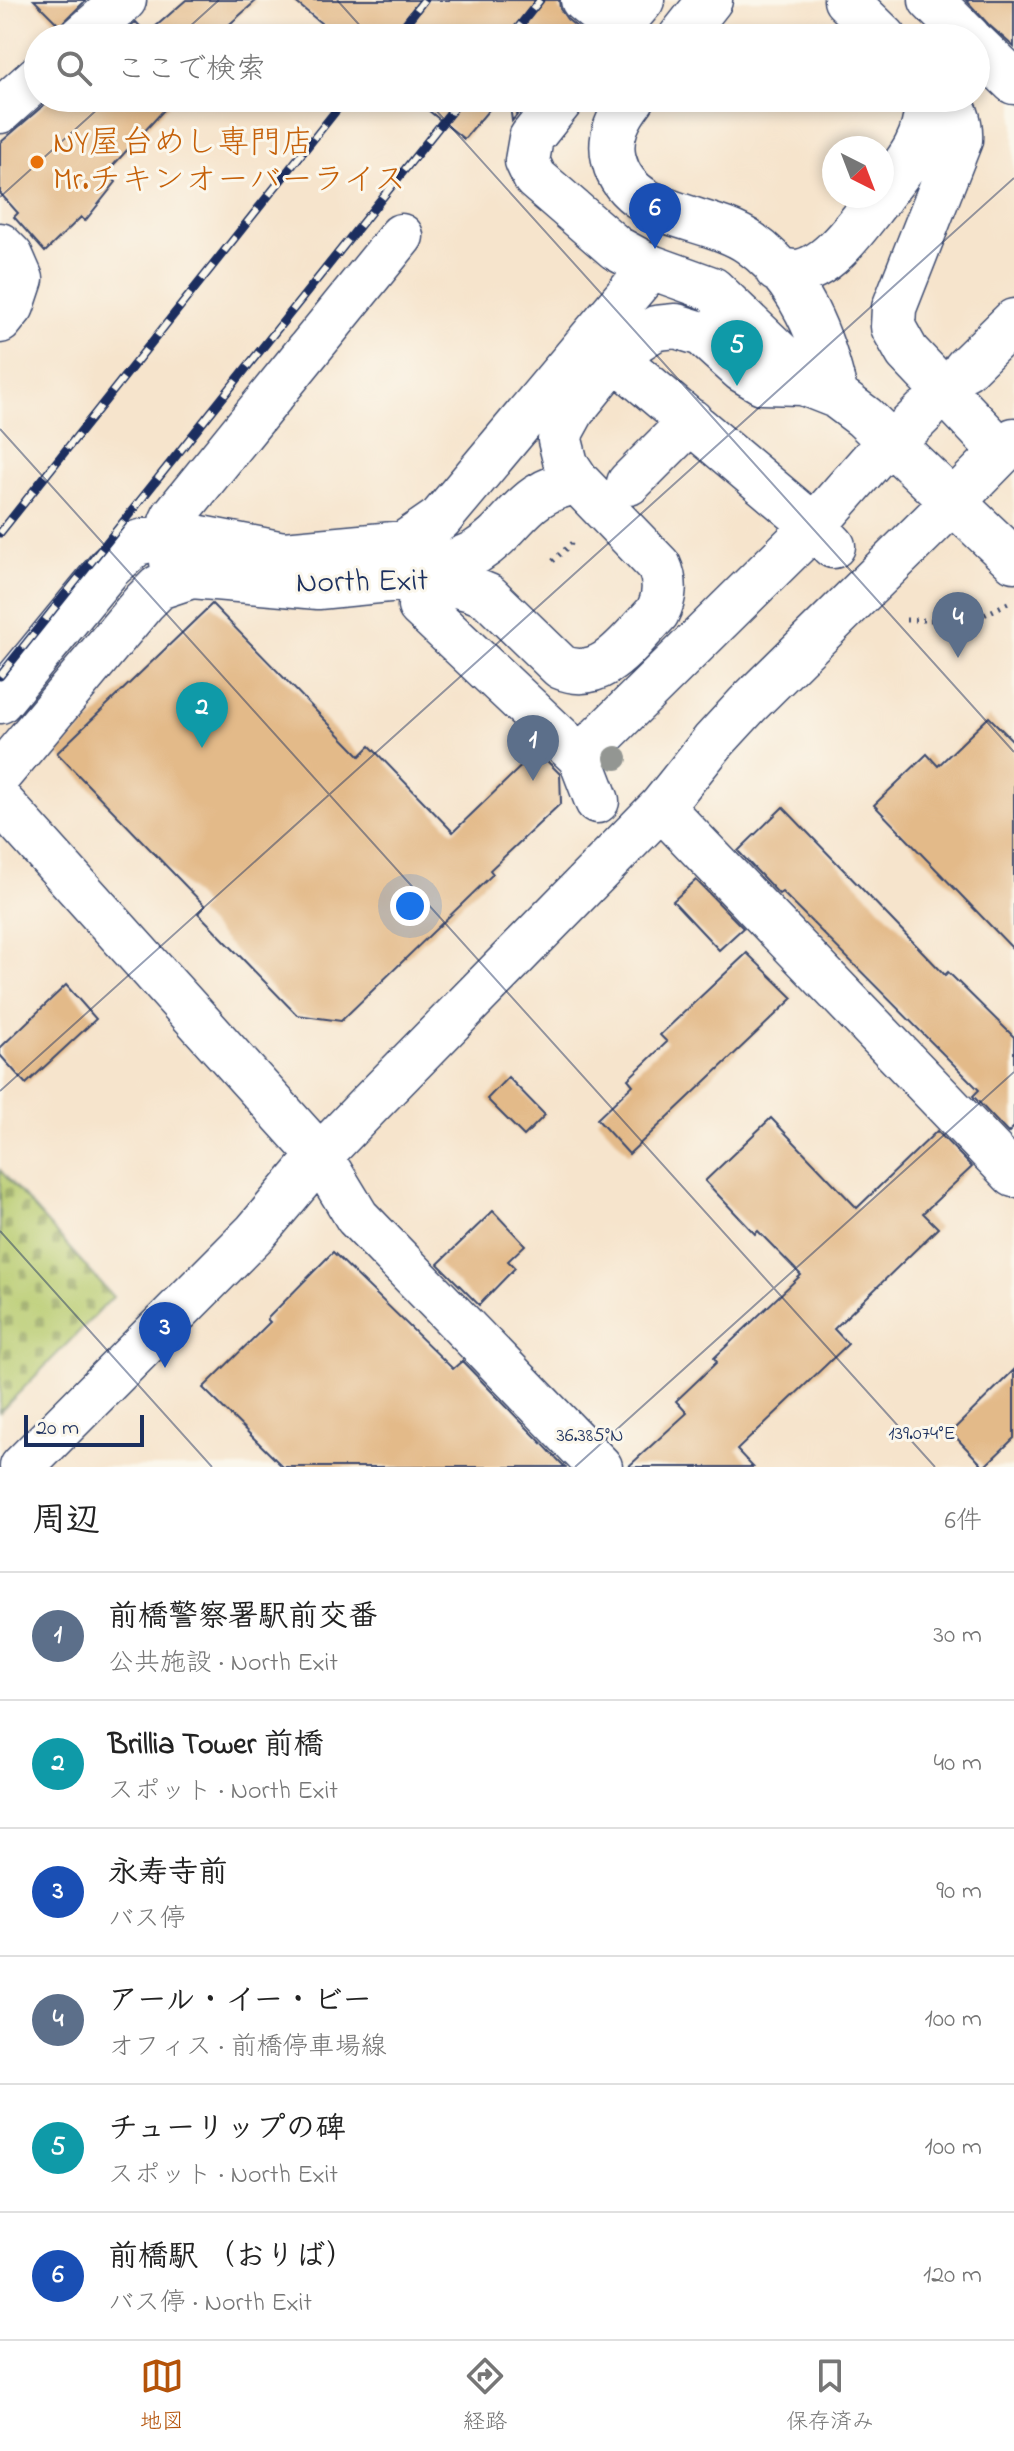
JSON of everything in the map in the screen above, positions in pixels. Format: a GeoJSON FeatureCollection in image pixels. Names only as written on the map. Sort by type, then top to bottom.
{"type":"FeatureCollection","features":[{"type":"Feature","properties":{"kind":"street"},"geometry":{"type":"LineString","coordinates":[[583,0],[623,22]]}},
{"type":"Feature","properties":{"kind":"street"},"geometry":{"type":"LineString","coordinates":[[691,24],[710,0]]}},
{"type":"Feature","properties":{"kind":"street"},"geometry":{"type":"LineString","coordinates":[[846,0],[871,24]]}},
{"type":"Feature","properties":{"kind":"street"},"geometry":{"type":"LineString","coordinates":[[931,0],[955,24]]}},
{"type":"Feature","properties":{"kind":"street"},"geometry":{"type":"LineString","coordinates":[[97,24],[119,4]]}},
{"type":"Feature","properties":{"kind":"street"},"geometry":{"type":"LineString","coordinates":[[990,59],[1014,82]]}},
{"type":"Feature","properties":{"kind":"street"},"geometry":{"type":"LineString","coordinates":[[0,111],[24,90]]}},
{"type":"Feature","properties":{"kind":"street"},"geometry":{"type":"LineString","coordinates":[[552,112],[531,138],[527,161],[535,178],[616,248],[651,267],[712,289],[782,356]]}},
{"type":"Feature","properties":{"kind":"street"},"geometry":{"type":"LineString","coordinates":[[625,112],[612,137],[616,170],[626,183],[653,204],[721,229],[751,244],[777,270],[806,307],[836,396]]}},
{"type":"Feature","properties":{"kind":"street"},"geometry":{"type":"LineString","coordinates":[[894,179],[914,154],[925,125],[925,112]]}},
{"type":"Feature","properties":{"kind":"street"},"geometry":{"type":"LineString","coordinates":[[22,1467],[256,1232],[320,1156],[661,807],[748,704],[953,502],[1010,453],[907,352],[893,327],[894,308],[960,140],[961,128],[956,112]]}},
{"type":"Feature","properties":{"kind":"street"},"geometry":{"type":"LineString","coordinates":[[777,270],[796,272],[821,262],[841,245],[871,208]]}},
{"type":"Feature","properties":{"kind":"street"},"geometry":{"type":"LineString","coordinates":[[0,774],[144,602],[159,587],[176,580],[170,535],[174,516],[401,236]]}},
{"type":"Feature","properties":{"kind":"street"},"geometry":{"type":"LineString","coordinates":[[0,245],[11,256],[21,279],[12,306],[0,321]]}},
{"type":"Feature","properties":{"kind":"street"},"geometry":{"type":"LineString","coordinates":[[410,572],[440,519],[607,352],[651,267]]}},
{"type":"Feature","properties":{"kind":"street"},"geometry":{"type":"LineString","coordinates":[[966,368],[1014,321]]}},
{"type":"Feature","properties":{"kind":"street","name":"North Exit"},"geometry":{"type":"LineString","coordinates":[[176,580],[202,577],[318,587],[410,572],[488,596],[561,667],[583,672],[603,666],[657,613],[662,604],[664,584],[659,566],[578,482],[566,464],[560,440],[567,421],[616,359],[656,328],[676,326],[702,334],[742,370],[762,382],[803,383],[836,396],[864,417],[1014,560]]}},
{"type":"Feature","properties":{"kind":"street"},"geometry":{"type":"LineString","coordinates":[[607,352],[824,537]]}},
{"type":"Feature","properties":{"kind":"street"},"geometry":{"type":"LineString","coordinates":[[629,483],[691,421]]}},
{"type":"Feature","properties":{"kind":"street"},"geometry":{"type":"LineString","coordinates":[[580,757],[824,537],[901,434]]}},
{"type":"Feature","properties":{"kind":"street"},"geometry":{"type":"LineString","coordinates":[[0,701],[110,567],[137,543],[170,535],[232,542],[284,554],[410,572],[478,550],[529,502],[555,486],[578,482]]}},
{"type":"Feature","properties":{"kind":"street"},"geometry":{"type":"LineString","coordinates":[[410,572],[580,757],[597,801]]}},
{"type":"Feature","properties":{"kind":"street"},"geometry":{"type":"LineString","coordinates":[[0,801],[320,1156],[357,1217],[600,1467]]}},
{"type":"Feature","properties":{"kind":"street"},"geometry":{"type":"LineString","coordinates":[[661,807],[1014,1175]]}},
{"type":"Feature","properties":{"kind":"path"},"geometry":{"type":"LineString","coordinates":[[906,620],[974,620],[1008,603]]}},
{"type":"Feature","properties":{"kind":"green space"},"geometry":{"type":"Polygon","coordinates":[[[0,1170],[113,1297],[0,1412],[0,1170]]]}},
{"type":"Feature","properties":{"kind":"building"},"geometry":{"type":"Polygon","coordinates":[[[34,0],[86,0],[62,24],[58,24],[34,0]]]}},
{"type":"Feature","properties":{"kind":"building"},"geometry":{"type":"Polygon","coordinates":[[[186,0],[257,0],[230,24],[158,24],[186,0]]]}},
{"type":"Feature","properties":{"kind":"building"},"geometry":{"type":"Polygon","coordinates":[[[293,0],[559,0],[560,9],[573,24],[322,24],[293,0]]]}},
{"type":"Feature","properties":{"kind":"building"},"geometry":{"type":"Polygon","coordinates":[[[966,0],[1014,0],[1014,47],[966,0]]]}},
{"type":"Feature","properties":{"kind":"building"},"geometry":{"type":"Polygon","coordinates":[[[36,112],[162,112],[107,172],[116,182],[85,221],[81,217],[45,252],[14,217],[18,213],[0,193],[0,143],[36,112]]]}},
{"type":"Feature","properties":{"kind":"building"},"geometry":{"type":"Polygon","coordinates":[[[430,112],[487,112],[464,139],[430,112]]]}},
{"type":"Feature","properties":{"kind":"building"},"geometry":{"type":"Polygon","coordinates":[[[212,604],[360,756],[370,746],[453,832],[537,751],[560,774],[561,803],[490,870],[493,874],[341,1021],[297,1015],[198,913],[205,906],[57,753],[212,604]]]}},
{"type":"Feature","properties":{"kind":"building"},"geometry":{"type":"Polygon","coordinates":[[[989,717],[1014,742],[1014,950],[874,805],[927,754],[938,766],[989,717]]]}},
{"type":"Feature","properties":{"kind":"building"},"geometry":{"type":"Polygon","coordinates":[[[783,807],[945,975],[948,972],[1014,1037],[1014,1127],[1008,1133],[973,1096],[979,1090],[738,851],[783,807]]]}},
{"type":"Feature","properties":{"kind":"building"},"geometry":{"type":"Polygon","coordinates":[[[696,880],[743,928],[719,950],[673,901],[696,880]]]}},
{"type":"Feature","properties":{"kind":"building"},"geometry":{"type":"Polygon","coordinates":[[[747,953],[793,998],[629,1154],[597,1119],[633,1085],[628,1079],[667,1042],[660,1035],[747,953]]]}},
{"type":"Feature","properties":{"kind":"building"},"geometry":{"type":"Polygon","coordinates":[[[66,985],[96,1019],[26,1084],[0,1055],[0,1048],[66,985]]]}},
{"type":"Feature","properties":{"kind":"building"},"geometry":{"type":"Polygon","coordinates":[[[508,1077],[545,1115],[524,1136],[487,1099],[508,1077]]]}},
{"type":"Feature","properties":{"kind":"building"},"geometry":{"type":"Polygon","coordinates":[[[771,1118],[857,1208],[937,1131],[972,1167],[923,1213],[938,1228],[834,1329],[848,1344],[737,1450],[753,1467],[628,1467],[687,1413],[676,1401],[717,1362],[714,1358],[801,1275],[758,1231],[755,1234],[705,1181],[771,1118]]]}},
{"type":"Feature","properties":{"kind":"building"},"geometry":{"type":"Polygon","coordinates":[[[493,1211],[525,1245],[508,1261],[515,1268],[479,1305],[438,1264],[493,1211]]]}},
{"type":"Feature","properties":{"kind":"building"},"geometry":{"type":"Polygon","coordinates":[[[333,1252],[453,1369],[462,1361],[565,1467],[283,1467],[203,1388],[270,1322],[267,1319],[333,1252]]]}},
{"type":"Feature","properties":{"kind":"building"},"geometry":{"type":"Polygon","coordinates":[[[1014,1370],[1014,1438],[984,1467],[951,1432],[1014,1370]]]}},
{"type":"Feature","properties":{"kind":"railway"},"geometry":{"type":"LineString","coordinates":[[405,24],[424,0]]}},
{"type":"Feature","properties":{"kind":"railway"},"geometry":{"type":"LineString","coordinates":[[521,24],[540,0]]}},
{"type":"Feature","properties":{"kind":"railway"},"geometry":{"type":"LineString","coordinates":[[0,533],[335,112]]}},
{"type":"Feature","properties":{"kind":"railway"},"geometry":{"type":"LineString","coordinates":[[0,676],[451,112]]}},
{"type":"Feature","properties":{"kind":"place","name":"NY屋台めし専門店 Mr.チキンオーバーライス"},"geometry":{"type":"Point","coordinates":[37,162]}},
{"type":"Feature","properties":{"kind":"place","name":"前橋駅 （おりば）"},"geometry":{"type":"Point","coordinates":[655,249]}},
{"type":"Feature","properties":{"kind":"place","name":"チューリップの碑"},"geometry":{"type":"Point","coordinates":[737,386]}},
{"type":"Feature","properties":{"kind":"place","name":"アール・イー・ビー"},"geometry":{"type":"Point","coordinates":[958,658]}},
{"type":"Feature","properties":{"kind":"place","name":"Brillia Tower 前橋"},"geometry":{"type":"Point","coordinates":[202,748]}},
{"type":"Feature","properties":{"kind":"place","name":"前橋警察署駅前交番"},"geometry":{"type":"Point","coordinates":[533,781]}},
{"type":"Feature","properties":{"kind":"place","name":"永寿寺前"},"geometry":{"type":"Point","coordinates":[165,1368]}}]}
